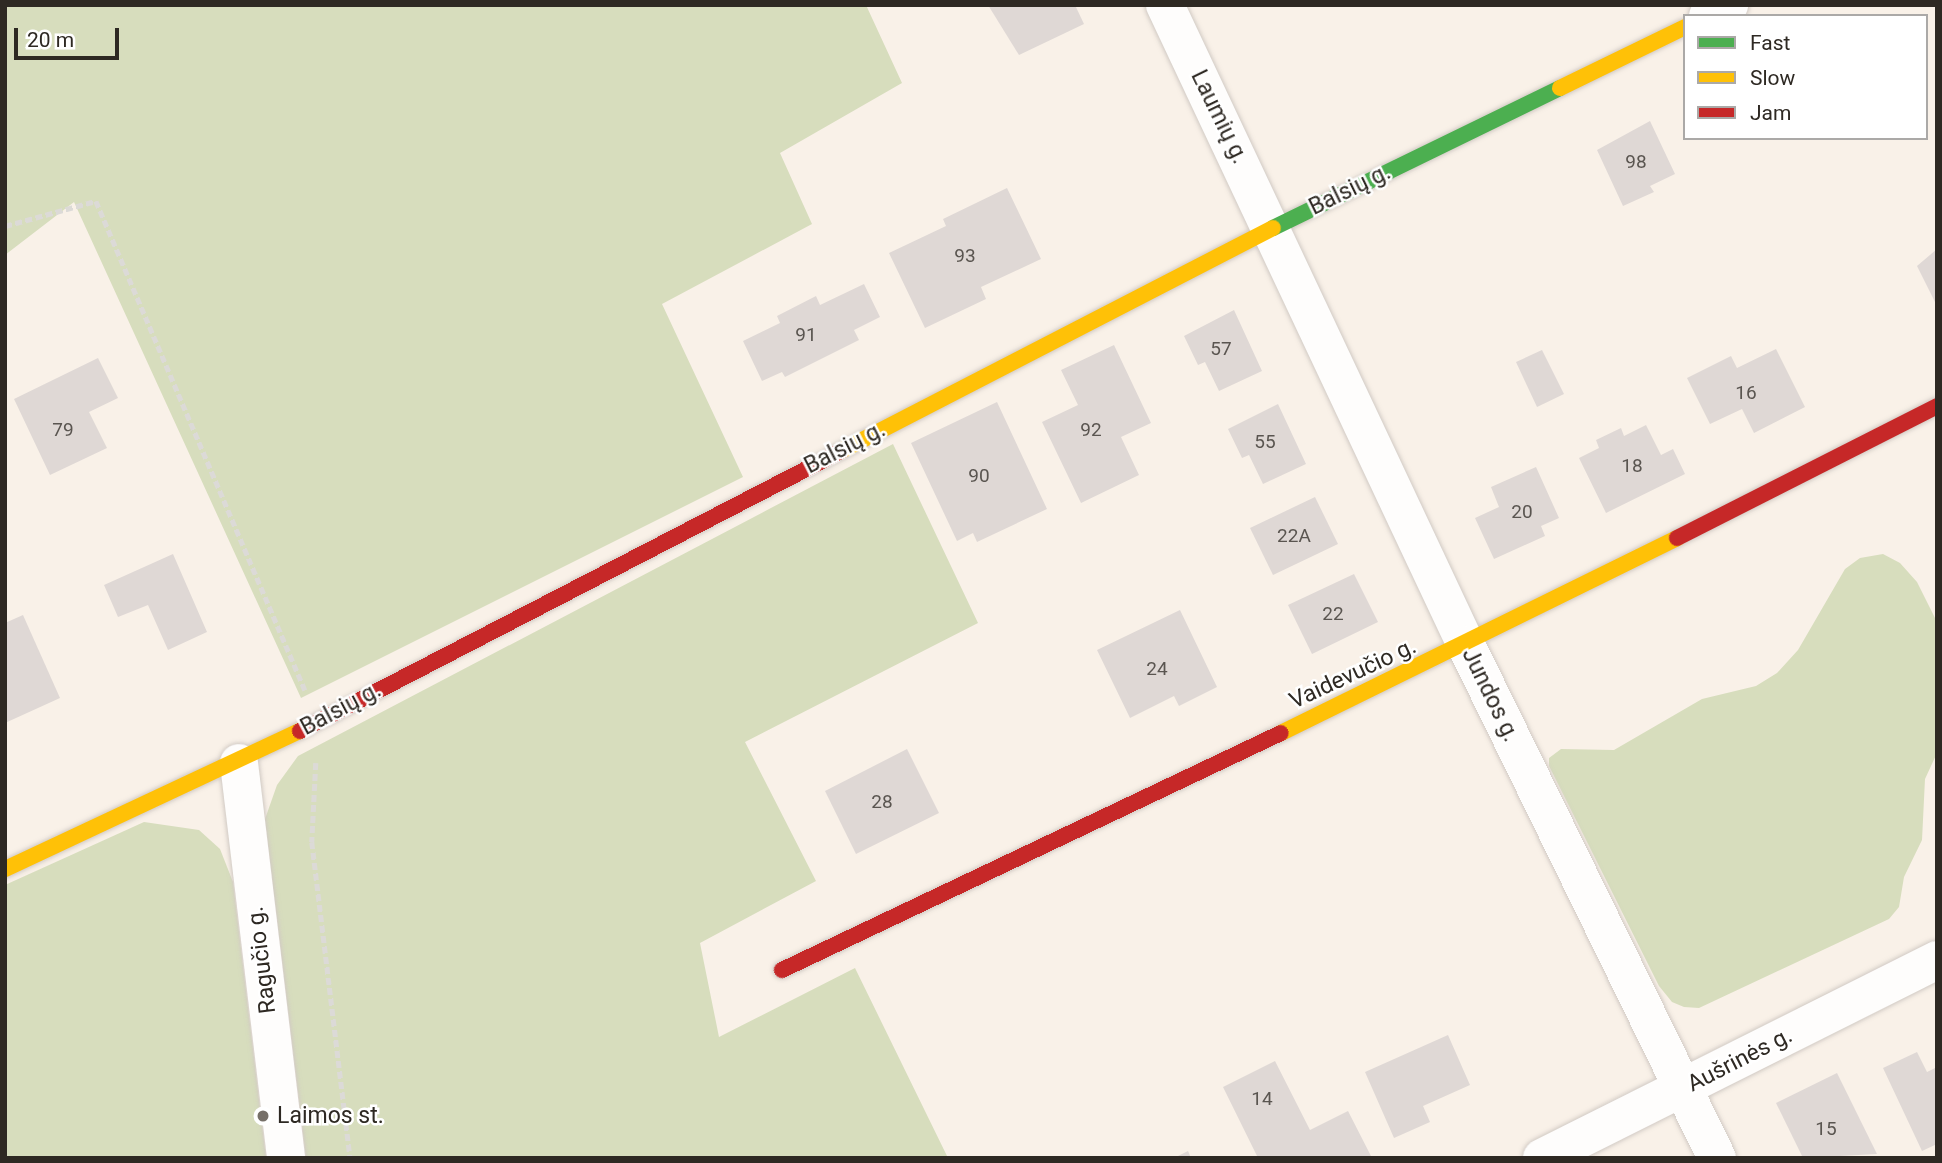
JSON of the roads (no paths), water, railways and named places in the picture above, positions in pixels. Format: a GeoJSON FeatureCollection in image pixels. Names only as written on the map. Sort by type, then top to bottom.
{"type":"FeatureCollection","features":[{"type":"Feature","properties":{"kind":"street","name":"Laumių g."},"geometry":{"type":"LineString","coordinates":[[1165,5],[1272,228]]}},
{"type":"Feature","properties":{"kind":"street","name":"Balsių g."},"geometry":{"type":"LineString","coordinates":[[5,869],[239,763],[1272,228],[1683,26]]}},
{"type":"Feature","properties":{"kind":"street","name":"Jundos g."},"geometry":{"type":"LineString","coordinates":[[1272,228],[1466,645],[1717,1158]]}},
{"type":"Feature","properties":{"kind":"street","name":"Vaidevučio g."},"geometry":{"type":"LineString","coordinates":[[782,970],[1466,645],[1937,406]]}},
{"type":"Feature","properties":{"kind":"street","name":"Ragučio g."},"geometry":{"type":"LineString","coordinates":[[239,763],[286,1158]]}},
{"type":"Feature","properties":{"kind":"street","name":"Aušrinės g."},"geometry":{"type":"LineString","coordinates":[[1542,1158],[1937,960]]}},
{"type":"Feature","properties":{"kind":"place","name":"Laimos st."},"geometry":{"type":"Point","coordinates":[263,1116]}}]}
